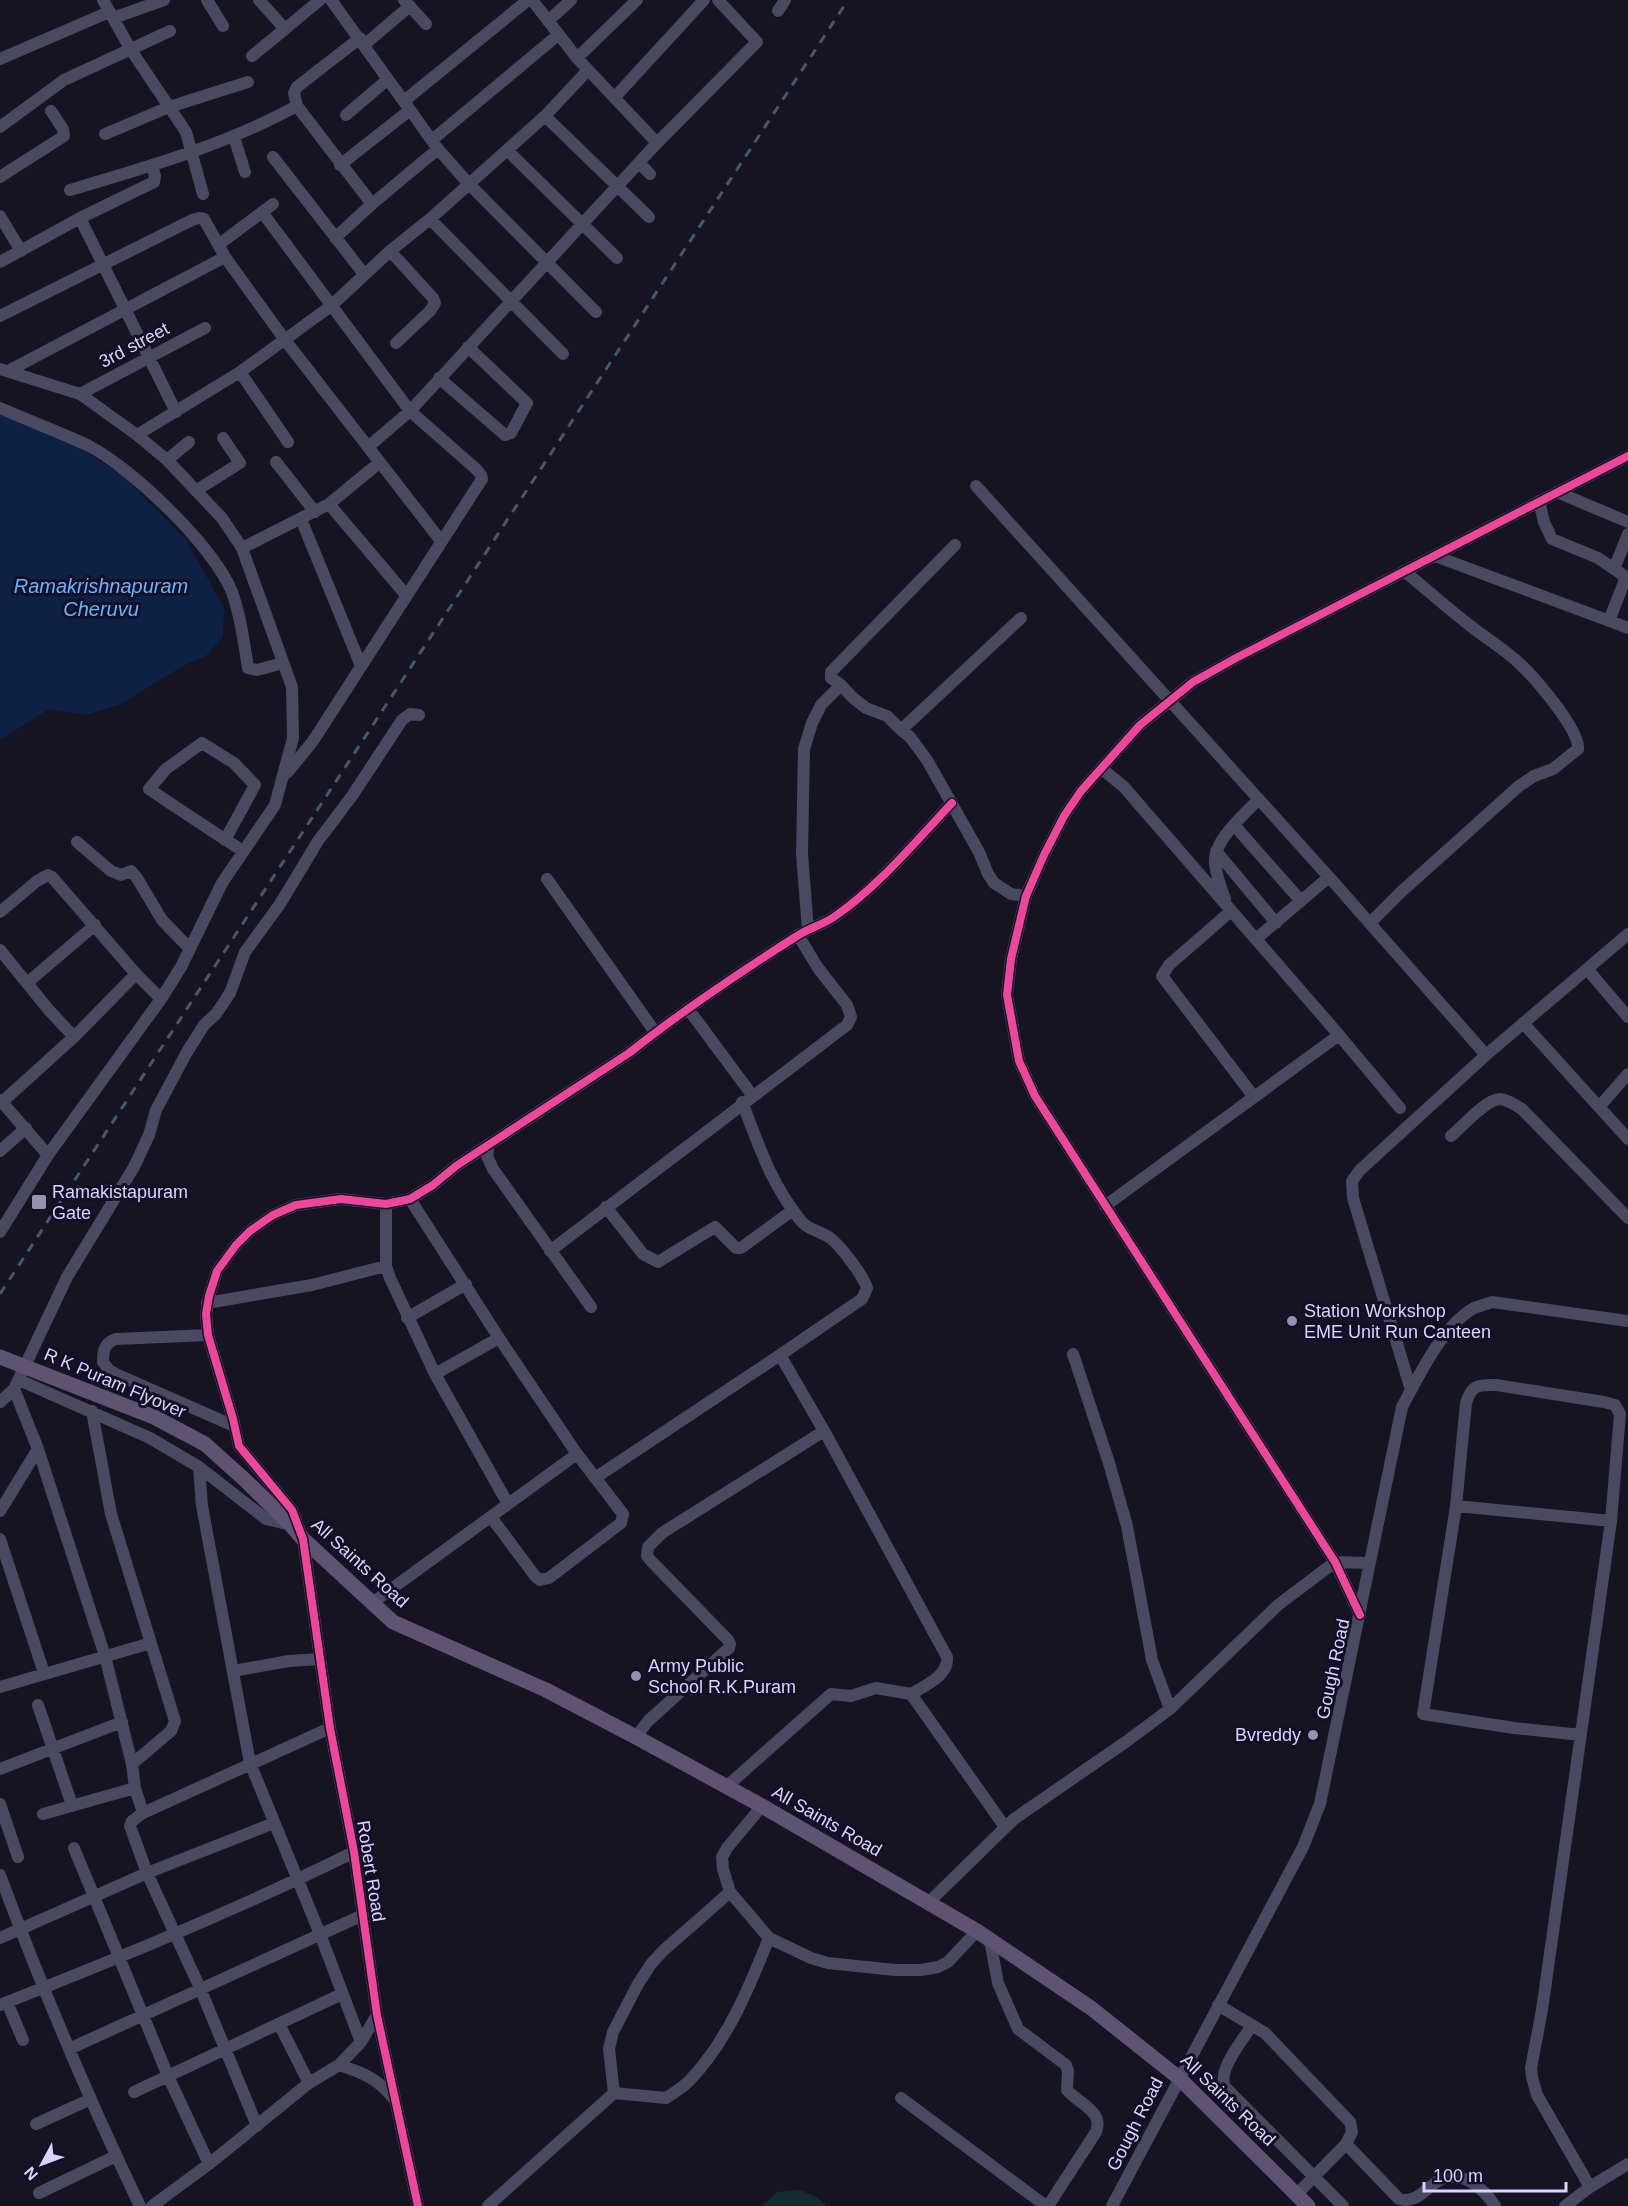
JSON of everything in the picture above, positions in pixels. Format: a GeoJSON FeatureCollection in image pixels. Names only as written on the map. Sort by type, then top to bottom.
{"type":"FeatureCollection","features":[{"type":"Feature","properties":{"kind":"main road","name":"R K Puram Flyover"},"geometry":{"type":"LineString","coordinates":[[0,1357],[154,1417],[205,1444],[291,1525]]}},
{"type":"Feature","properties":{"kind":"main road","name":"All Saints Road"},"geometry":{"type":"LineString","coordinates":[[291,1525],[303,1539],[393,1622],[546,1690],[727,1786],[983,1936],[1091,2008],[1179,2078],[1308,2206]]}},
{"type":"Feature","properties":{"kind":"street"},"geometry":{"type":"LineString","coordinates":[[0,58],[108,10],[164,0]]}},
{"type":"Feature","properties":{"kind":"street"},"geometry":{"type":"LineString","coordinates":[[207,0],[223,26]]}},
{"type":"Feature","properties":{"kind":"street"},"geometry":{"type":"LineString","coordinates":[[259,0],[285,29]]}},
{"type":"Feature","properties":{"kind":"street"},"geometry":{"type":"LineString","coordinates":[[252,56],[320,0]]}},
{"type":"Feature","properties":{"kind":"street"},"geometry":{"type":"LineString","coordinates":[[331,0],[435,145],[468,183],[596,312]]}},
{"type":"Feature","properties":{"kind":"street"},"geometry":{"type":"LineString","coordinates":[[340,165],[530,0],[577,58],[657,143]]}},
{"type":"Feature","properties":{"kind":"street"},"geometry":{"type":"LineString","coordinates":[[548,21],[571,0]]}},
{"type":"Feature","properties":{"kind":"street"},"geometry":{"type":"LineString","coordinates":[[577,58],[637,0]]}},
{"type":"Feature","properties":{"kind":"street"},"geometry":{"type":"LineString","coordinates":[[615,97],[704,0]]}},
{"type":"Feature","properties":{"kind":"street"},"geometry":{"type":"LineString","coordinates":[[368,447],[410,411],[657,143],[757,42],[718,0]]}},
{"type":"Feature","properties":{"kind":"street"},"geometry":{"type":"LineString","coordinates":[[778,11],[785,0]]}},
{"type":"Feature","properties":{"kind":"street"},"geometry":{"type":"LineString","coordinates":[[372,204],[297,106],[294,93],[297,87],[362,41],[407,3],[426,24]]}},
{"type":"Feature","properties":{"kind":"street"},"geometry":{"type":"LineString","coordinates":[[108,10],[131,50],[186,132],[203,194]]}},
{"type":"Feature","properties":{"kind":"street"},"geometry":{"type":"LineString","coordinates":[[0,127],[64,80],[170,32]]}},
{"type":"Feature","properties":{"kind":"street"},"geometry":{"type":"LineString","coordinates":[[335,238],[558,35]]}},
{"type":"Feature","properties":{"kind":"street"},"geometry":{"type":"LineString","coordinates":[[137,435],[240,372],[331,306],[364,274],[545,116],[588,70]]}},
{"type":"Feature","properties":{"kind":"street"},"geometry":{"type":"LineString","coordinates":[[346,115],[387,80]]}},
{"type":"Feature","properties":{"kind":"street"},"geometry":{"type":"LineString","coordinates":[[105,134],[169,107],[248,82]]}},
{"type":"Feature","properties":{"kind":"street"},"geometry":{"type":"LineString","coordinates":[[70,190],[191,154],[258,127],[297,106]]}},
{"type":"Feature","properties":{"kind":"street"},"geometry":{"type":"LineString","coordinates":[[0,177],[64,136],[63,129],[51,111]]}},
{"type":"Feature","properties":{"kind":"street"},"geometry":{"type":"LineString","coordinates":[[545,116],[649,217]]}},
{"type":"Feature","properties":{"kind":"street"},"geometry":{"type":"LineString","coordinates":[[234,137],[245,172]]}},
{"type":"Feature","properties":{"kind":"street"},"geometry":{"type":"LineString","coordinates":[[507,150],[617,258]]}},
{"type":"Feature","properties":{"kind":"street"},"geometry":{"type":"LineString","coordinates":[[273,157],[364,274]]}},
{"type":"Feature","properties":{"kind":"street"},"geometry":{"type":"LineString","coordinates":[[639,163],[650,174]]}},
{"type":"Feature","properties":{"kind":"street"},"geometry":{"type":"LineString","coordinates":[[0,262],[80,218],[154,182],[152,166]]}},
{"type":"Feature","properties":{"kind":"street"},"geometry":{"type":"LineString","coordinates":[[218,245],[273,204]]}},
{"type":"Feature","properties":{"kind":"street"},"geometry":{"type":"LineString","coordinates":[[262,212],[410,411],[481,475],[479,485],[313,741],[284,775]]}},
{"type":"Feature","properties":{"kind":"street"},"geometry":{"type":"LineString","coordinates":[[0,216],[21,251]]}},
{"type":"Feature","properties":{"kind":"street"},"geometry":{"type":"LineString","coordinates":[[80,218],[176,412]]}},
{"type":"Feature","properties":{"kind":"street"},"geometry":{"type":"LineString","coordinates":[[0,315],[199,218],[207,223],[225,256],[285,340],[441,541]]}},
{"type":"Feature","properties":{"kind":"street"},"geometry":{"type":"LineString","coordinates":[[429,219],[563,354]]}},
{"type":"Feature","properties":{"kind":"street"},"geometry":{"type":"LineString","coordinates":[[390,252],[433,298],[435,303],[430,311],[396,343]]}},
{"type":"Feature","properties":{"kind":"street"},"geometry":{"type":"LineString","coordinates":[[4,370],[126,310],[225,256]]}},
{"type":"Feature","properties":{"kind":"street","name":"3rd street"},"geometry":{"type":"LineString","coordinates":[[80,394],[205,328]]}},
{"type":"Feature","properties":{"kind":"street"},"geometry":{"type":"LineString","coordinates":[[440,378],[505,435],[511,433],[527,403],[468,347]]}},
{"type":"Feature","properties":{"kind":"street"},"geometry":{"type":"LineString","coordinates":[[0,1233],[48,1155],[161,999],[190,949],[222,883],[274,805],[293,738],[292,687],[242,548],[222,518],[198,490],[167,460],[80,394],[4,370]]}},
{"type":"Feature","properties":{"kind":"street"},"geometry":{"type":"LineString","coordinates":[[240,372],[288,442]]}},
{"type":"Feature","properties":{"kind":"street"},"geometry":{"type":"LineString","coordinates":[[0,408],[90,446],[140,482],[188,529],[225,577],[232,593],[247,647],[248,668],[256,670],[284,663]]}},
{"type":"Feature","properties":{"kind":"street"},"geometry":{"type":"LineString","coordinates":[[198,490],[240,463],[223,438]]}},
{"type":"Feature","properties":{"kind":"street"},"geometry":{"type":"LineString","coordinates":[[167,460],[189,442]]}},
{"type":"Feature","properties":{"kind":"street"},"geometry":{"type":"LineString","coordinates":[[1360,1616],[1335,1562],[1035,1096],[1019,1061],[1006,995],[1011,959],[1026,896],[1064,816],[1101,768],[1140,725],[1193,682],[1236,658],[1628,456]]}},
{"type":"Feature","properties":{"kind":"street"},"geometry":{"type":"LineString","coordinates":[[276,462],[315,512]]}},
{"type":"Feature","properties":{"kind":"street"},"geometry":{"type":"LineString","coordinates":[[242,548],[329,504],[379,463]]}},
{"type":"Feature","properties":{"kind":"street"},"geometry":{"type":"LineString","coordinates":[[976,486],[1329,877],[1486,1055]]}},
{"type":"Feature","properties":{"kind":"street"},"geometry":{"type":"LineString","coordinates":[[1557,492],[1628,522]]}},
{"type":"Feature","properties":{"kind":"street"},"geometry":{"type":"LineString","coordinates":[[1539,501],[1544,522],[1552,539],[1598,558],[1627,578],[1609,621]]}},
{"type":"Feature","properties":{"kind":"street"},"geometry":{"type":"LineString","coordinates":[[329,504],[406,595]]}},
{"type":"Feature","properties":{"kind":"street"},"geometry":{"type":"LineString","coordinates":[[301,519],[361,666]]}},
{"type":"Feature","properties":{"kind":"street"},"geometry":{"type":"LineString","coordinates":[[1614,569],[1628,534]]}},
{"type":"Feature","properties":{"kind":"street"},"geometry":{"type":"LineString","coordinates":[[955,545],[834,667],[831,678],[866,708],[887,716],[910,737],[927,760],[952,803],[994,883],[1011,894],[1026,896]]}},
{"type":"Feature","properties":{"kind":"street"},"geometry":{"type":"LineString","coordinates":[[1435,556],[1628,628]]}},
{"type":"Feature","properties":{"kind":"street"},"geometry":{"type":"LineString","coordinates":[[1370,923],[1401,892],[1520,786],[1534,776],[1553,769],[1578,749],[1579,744],[1548,695],[1518,662],[1405,572]]}},
{"type":"Feature","properties":{"kind":"street"},"geometry":{"type":"LineString","coordinates":[[901,730],[1021,618]]}},
{"type":"Feature","properties":{"kind":"street"},"geometry":{"type":"LineString","coordinates":[[550,1251],[846,1025],[851,1017],[847,1005],[818,969],[803,932],[804,748],[821,705],[841,685]]}},
{"type":"Feature","properties":{"kind":"street"},"geometry":{"type":"LineString","coordinates":[[0,1402],[16,1384],[67,1277],[134,1167],[149,1136],[156,1110],[172,1079],[204,1025],[216,1014],[230,993],[245,952],[280,904],[318,841],[352,796],[402,720],[410,714],[419,715]]}},
{"type":"Feature","properties":{"kind":"street"},"geometry":{"type":"LineString","coordinates":[[225,840],[255,785],[234,763],[202,743],[166,769],[149,789],[225,840],[243,851]]}},
{"type":"Feature","properties":{"kind":"street"},"geometry":{"type":"LineString","coordinates":[[1101,768],[1124,787],[1400,1108]]}},
{"type":"Feature","properties":{"kind":"street"},"geometry":{"type":"LineString","coordinates":[[1229,909],[1218,878],[1215,862],[1216,851],[1234,825],[1259,799]]}},
{"type":"Feature","properties":{"kind":"street"},"geometry":{"type":"LineString","coordinates":[[491,1517],[535,1576],[540,1580],[545,1580],[621,1522],[623,1514],[577,1454],[410,1199],[489,1144],[629,1053],[655,1032],[803,932],[834,916],[857,898],[952,803]]}},
{"type":"Feature","properties":{"kind":"street"},"geometry":{"type":"LineString","coordinates":[[1234,825],[1301,901]]}},
{"type":"Feature","properties":{"kind":"street"},"geometry":{"type":"LineString","coordinates":[[76,842],[111,871],[121,875],[131,871],[162,920],[190,949]]}},
{"type":"Feature","properties":{"kind":"street"},"geometry":{"type":"LineString","coordinates":[[1216,851],[1276,923]]}},
{"type":"Feature","properties":{"kind":"street"},"geometry":{"type":"LineString","coordinates":[[0,912],[37,881],[48,875],[161,999]]}},
{"type":"Feature","properties":{"kind":"street"},"geometry":{"type":"LineString","coordinates":[[1256,939],[1329,877]]}},
{"type":"Feature","properties":{"kind":"street"},"geometry":{"type":"LineString","coordinates":[[547,879],[655,1032]]}},
{"type":"Feature","properties":{"kind":"street"},"geometry":{"type":"LineString","coordinates":[[1229,909],[1169,965],[1162,976],[1254,1097]]}},
{"type":"Feature","properties":{"kind":"street"},"geometry":{"type":"LineString","coordinates":[[27,983],[95,925]]}},
{"type":"Feature","properties":{"kind":"street"},"geometry":{"type":"LineString","coordinates":[[1411,1390],[1353,1198],[1352,1181],[1360,1170],[1486,1055],[1628,934]]}},
{"type":"Feature","properties":{"kind":"street"},"geometry":{"type":"LineString","coordinates":[[0,950],[74,1037]]}},
{"type":"Feature","properties":{"kind":"street"},"geometry":{"type":"LineString","coordinates":[[1587,969],[1628,1017]]}},
{"type":"Feature","properties":{"kind":"street"},"geometry":{"type":"LineString","coordinates":[[48,1155],[26,1128],[2,1105],[136,974]]}},
{"type":"Feature","properties":{"kind":"street"},"geometry":{"type":"LineString","coordinates":[[595,1478],[862,1299],[867,1288],[863,1276],[830,1238],[803,1224],[777,1187],[764,1162],[747,1099],[689,1010]]}},
{"type":"Feature","properties":{"kind":"street"},"geometry":{"type":"LineString","coordinates":[[1523,1023],[1628,1139]]}},
{"type":"Feature","properties":{"kind":"street"},"geometry":{"type":"LineString","coordinates":[[1105,1206],[1339,1035]]}},
{"type":"Feature","properties":{"kind":"street"},"geometry":{"type":"LineString","coordinates":[[1599,1107],[1628,1074]]}},
{"type":"Feature","properties":{"kind":"street"},"geometry":{"type":"LineString","coordinates":[[1451,1136],[1489,1102],[1498,1099],[1508,1101],[1522,1109],[1628,1218]]}},
{"type":"Feature","properties":{"kind":"street"},"geometry":{"type":"LineString","coordinates":[[0,1151],[26,1128]]}},
{"type":"Feature","properties":{"kind":"street"},"geometry":{"type":"LineString","coordinates":[[489,1144],[489,1161],[591,1307]]}},
{"type":"Feature","properties":{"kind":"street","name":"Robert Road"},"geometry":{"type":"LineString","coordinates":[[410,1199],[386,1204],[341,1199],[296,1205],[273,1215],[250,1231],[227,1256],[217,1271],[206,1314],[208,1335],[239,1446],[292,1509],[303,1539],[330,1728],[354,1852],[377,2015],[418,2206]]}},
{"type":"Feature","properties":{"kind":"street"},"geometry":{"type":"LineString","coordinates":[[386,1204],[386,1266],[407,1318],[435,1374],[508,1504]]}},
{"type":"Feature","properties":{"kind":"street"},"geometry":{"type":"LineString","coordinates":[[606,1208],[643,1254],[652,1261],[658,1262],[715,1227],[736,1248],[741,1248],[793,1210]]}},
{"type":"Feature","properties":{"kind":"street"},"geometry":{"type":"LineString","coordinates":[[207,1303],[312,1285],[386,1266]]}},
{"type":"Feature","properties":{"kind":"street"},"geometry":{"type":"LineString","coordinates":[[407,1318],[466,1284]]}},
{"type":"Feature","properties":{"kind":"street","name":"Gough Road"},"geometry":{"type":"LineString","coordinates":[[1112,2206],[1303,1847],[1320,1804],[1402,1407],[1411,1390],[1436,1348],[1450,1330],[1467,1313],[1492,1302],[1628,1321]]}},
{"type":"Feature","properties":{"kind":"street"},"geometry":{"type":"LineString","coordinates":[[208,1335],[116,1339],[105,1346],[103,1362],[118,1376],[234,1426]]}},
{"type":"Feature","properties":{"kind":"street"},"geometry":{"type":"LineString","coordinates":[[435,1374],[499,1338]]}},
{"type":"Feature","properties":{"kind":"street"},"geometry":{"type":"LineString","coordinates":[[1073,1354],[1127,1526],[1152,1660],[1170,1709]]}},
{"type":"Feature","properties":{"kind":"street"},"geometry":{"type":"LineString","coordinates":[[780,1355],[947,1657],[948,1664],[944,1671],[911,1695]]}},
{"type":"Feature","properties":{"kind":"street"},"geometry":{"type":"LineString","coordinates":[[16,1384],[92,1411],[150,1438],[199,1467],[266,1519],[291,1525]]}},
{"type":"Feature","properties":{"kind":"street"},"geometry":{"type":"LineString","coordinates":[[16,1384],[105,1656],[132,1764],[135,1788],[143,1813]]}},
{"type":"Feature","properties":{"kind":"street"},"geometry":{"type":"LineString","coordinates":[[1581,1735],[1514,1728],[1423,1714],[1456,1506],[1466,1403],[1474,1388],[1482,1385],[1496,1385],[1604,1402],[1615,1405],[1620,1414],[1611,1521],[1581,1735],[1542,2010],[1531,2068],[1537,2095],[1590,2187]]}},
{"type":"Feature","properties":{"kind":"street"},"geometry":{"type":"LineString","coordinates":[[92,1411],[111,1514],[175,1721],[171,1731],[132,1764]]}},
{"type":"Feature","properties":{"kind":"street"},"geometry":{"type":"LineString","coordinates":[[636,1737],[648,1720],[729,1648],[730,1644],[652,1562],[648,1556],[648,1546],[662,1533],[824,1431]]}},
{"type":"Feature","properties":{"kind":"street"},"geometry":{"type":"LineString","coordinates":[[0,1511],[38,1449]]}},
{"type":"Feature","properties":{"kind":"street"},"geometry":{"type":"LineString","coordinates":[[372,1603],[577,1454]]}},
{"type":"Feature","properties":{"kind":"street"},"geometry":{"type":"LineString","coordinates":[[199,1467],[202,1506],[250,1763],[320,1934],[361,2042]]}},
{"type":"Feature","properties":{"kind":"street"},"geometry":{"type":"LineString","coordinates":[[1456,1506],[1611,1521]]}},
{"type":"Feature","properties":{"kind":"street"},"geometry":{"type":"LineString","coordinates":[[0,1539],[44,1673]]}},
{"type":"Feature","properties":{"kind":"street"},"geometry":{"type":"LineString","coordinates":[[928,1903],[1005,1827],[1170,1709],[1278,1605],[1335,1562],[1368,1563]]}},
{"type":"Feature","properties":{"kind":"street"},"geometry":{"type":"LineString","coordinates":[[0,1687],[151,1643]]}},
{"type":"Feature","properties":{"kind":"street"},"geometry":{"type":"LineString","coordinates":[[233,1671],[289,1661],[320,1659]]}},
{"type":"Feature","properties":{"kind":"street"},"geometry":{"type":"LineString","coordinates":[[727,1786],[831,1694],[851,1696],[876,1688],[911,1695],[1005,1827]]}},
{"type":"Feature","properties":{"kind":"street"},"geometry":{"type":"LineString","coordinates":[[38,1705],[72,1805]]}},
{"type":"Feature","properties":{"kind":"street"},"geometry":{"type":"LineString","coordinates":[[0,1769],[122,1722]]}},
{"type":"Feature","properties":{"kind":"street"},"geometry":{"type":"LineString","coordinates":[[257,2126],[227,2050],[147,1873],[130,1826],[132,1821],[143,1813],[330,1728]]}},
{"type":"Feature","properties":{"kind":"street"},"geometry":{"type":"LineString","coordinates":[[43,1814],[135,1788]]}},
{"type":"Feature","properties":{"kind":"street"},"geometry":{"type":"LineString","coordinates":[[0,1804],[18,1857]]}},
{"type":"Feature","properties":{"kind":"street"},"geometry":{"type":"LineString","coordinates":[[762,1806],[736,1835],[722,1857],[730,1892],[769,1938],[811,1958],[828,1963],[895,1970],[921,1970],[938,1967],[948,1962],[983,1936],[998,1983],[1018,2029],[1066,2065],[1067,2090],[1094,2113],[1100,2124],[1047,2206],[902,2098]]}},
{"type":"Feature","properties":{"kind":"street"},"geometry":{"type":"LineString","coordinates":[[0,1938],[147,1873],[274,1823]]}},
{"type":"Feature","properties":{"kind":"street"},"geometry":{"type":"LineString","coordinates":[[74,1848],[168,2076],[209,2164]]}},
{"type":"Feature","properties":{"kind":"street"},"geometry":{"type":"LineString","coordinates":[[22,2040],[4,2003],[44,1989],[176,1933],[297,1880],[354,1852]]}},
{"type":"Feature","properties":{"kind":"street"},"geometry":{"type":"LineString","coordinates":[[0,1875],[69,2049],[140,2206]]}},
{"type":"Feature","properties":{"kind":"street"},"geometry":{"type":"LineString","coordinates":[[614,2093],[609,2059],[611,2041],[613,2032],[638,1984],[651,1964],[664,1950],[730,1892]]}},
{"type":"Feature","properties":{"kind":"street"},"geometry":{"type":"LineString","coordinates":[[69,2049],[363,1915]]}},
{"type":"Feature","properties":{"kind":"street"},"geometry":{"type":"LineString","coordinates":[[488,2206],[614,2093],[666,2098],[687,2083],[720,2042],[747,1991],[769,1938]]}},
{"type":"Feature","properties":{"kind":"street"},"geometry":{"type":"LineString","coordinates":[[134,2092],[342,1994]]}},
{"type":"Feature","properties":{"kind":"street"},"geometry":{"type":"LineString","coordinates":[[1218,2005],[1265,2033],[1350,2122],[1352,2132],[1346,2144],[1297,2194]]}},
{"type":"Feature","properties":{"kind":"street"},"geometry":{"type":"LineString","coordinates":[[152,2206],[209,2164],[309,2083],[339,2065],[361,2042],[377,2015]]}},
{"type":"Feature","properties":{"kind":"street"},"geometry":{"type":"LineString","coordinates":[[279,2024],[309,2083]]}},
{"type":"Feature","properties":{"kind":"street"},"geometry":{"type":"LineString","coordinates":[[1252,2025],[1224,2070],[1222,2081],[1230,2094],[1343,2206]]}},
{"type":"Feature","properties":{"kind":"street"},"geometry":{"type":"LineString","coordinates":[[339,2065],[368,2075],[385,2087],[397,2103]]}},
{"type":"Feature","properties":{"kind":"street"},"geometry":{"type":"LineString","coordinates":[[36,2124],[91,2099]]}},
{"type":"Feature","properties":{"kind":"street"},"geometry":{"type":"LineString","coordinates":[[1346,2144],[1399,2199],[1405,2201],[1417,2197],[1434,2184],[1450,2177],[1470,2180],[1478,2185],[1495,2206]]}},
{"type":"Feature","properties":{"kind":"street"},"geometry":{"type":"LineString","coordinates":[[39,2193],[116,2156]]}},
{"type":"Feature","properties":{"kind":"street"},"geometry":{"type":"LineString","coordinates":[[1565,2206],[1590,2187],[1628,2164]]}},
{"type":"Feature","properties":{"kind":"green space"},"geometry":{"type":"Polygon","coordinates":[[[800,2190],[818,2198],[826,2206],[762,2206],[777,2192],[800,2190]]]}},
{"type":"Feature","properties":{"kind":"water","name":"Ramakrishnapuram Cheruvu"},"geometry":{"type":"Polygon","coordinates":[[[0,414],[55,432],[123,476],[186,540],[224,608],[223,637],[207,655],[181,667],[121,704],[86,715],[49,709],[0,740],[0,414]]]}},
{"type":"Feature","properties":{"kind":"railway"},"geometry":{"type":"LineString","coordinates":[[0,1294],[848,0]]}},
{"type":"Feature","properties":{"kind":"cycle path"},"geometry":{"type":"LineString","coordinates":[[1360,1615],[1335,1562],[1035,1096],[1019,1061],[1007,995],[1011,959],[1026,896],[1064,816],[1081,791],[1140,725],[1193,682],[1236,658],[1628,456]]}},
{"type":"Feature","properties":{"kind":"cycle path"},"geometry":{"type":"LineString","coordinates":[[418,2206],[377,2015],[354,1852],[330,1728],[303,1539],[292,1510],[239,1446],[208,1335],[206,1314],[217,1271],[236,1245],[250,1231],[273,1215],[296,1205],[341,1199],[386,1204],[410,1199],[433,1185],[456,1166],[629,1053],[733,978],[850,905],[896,863],[952,803]]}},
{"type":"Feature","properties":{"kind":"place","name":"Ramakistapuram Gate"},"geometry":{"type":"Point","coordinates":[39,1202]}},
{"type":"Feature","properties":{"kind":"place","name":"Station Workshop EME Unit Run Canteen"},"geometry":{"type":"Point","coordinates":[1292,1321]}},
{"type":"Feature","properties":{"kind":"place","name":"Army Public School R.K.Puram"},"geometry":{"type":"Point","coordinates":[636,1676]}},
{"type":"Feature","properties":{"kind":"place","name":"Bvreddy"},"geometry":{"type":"Point","coordinates":[1313,1735]}}]}
